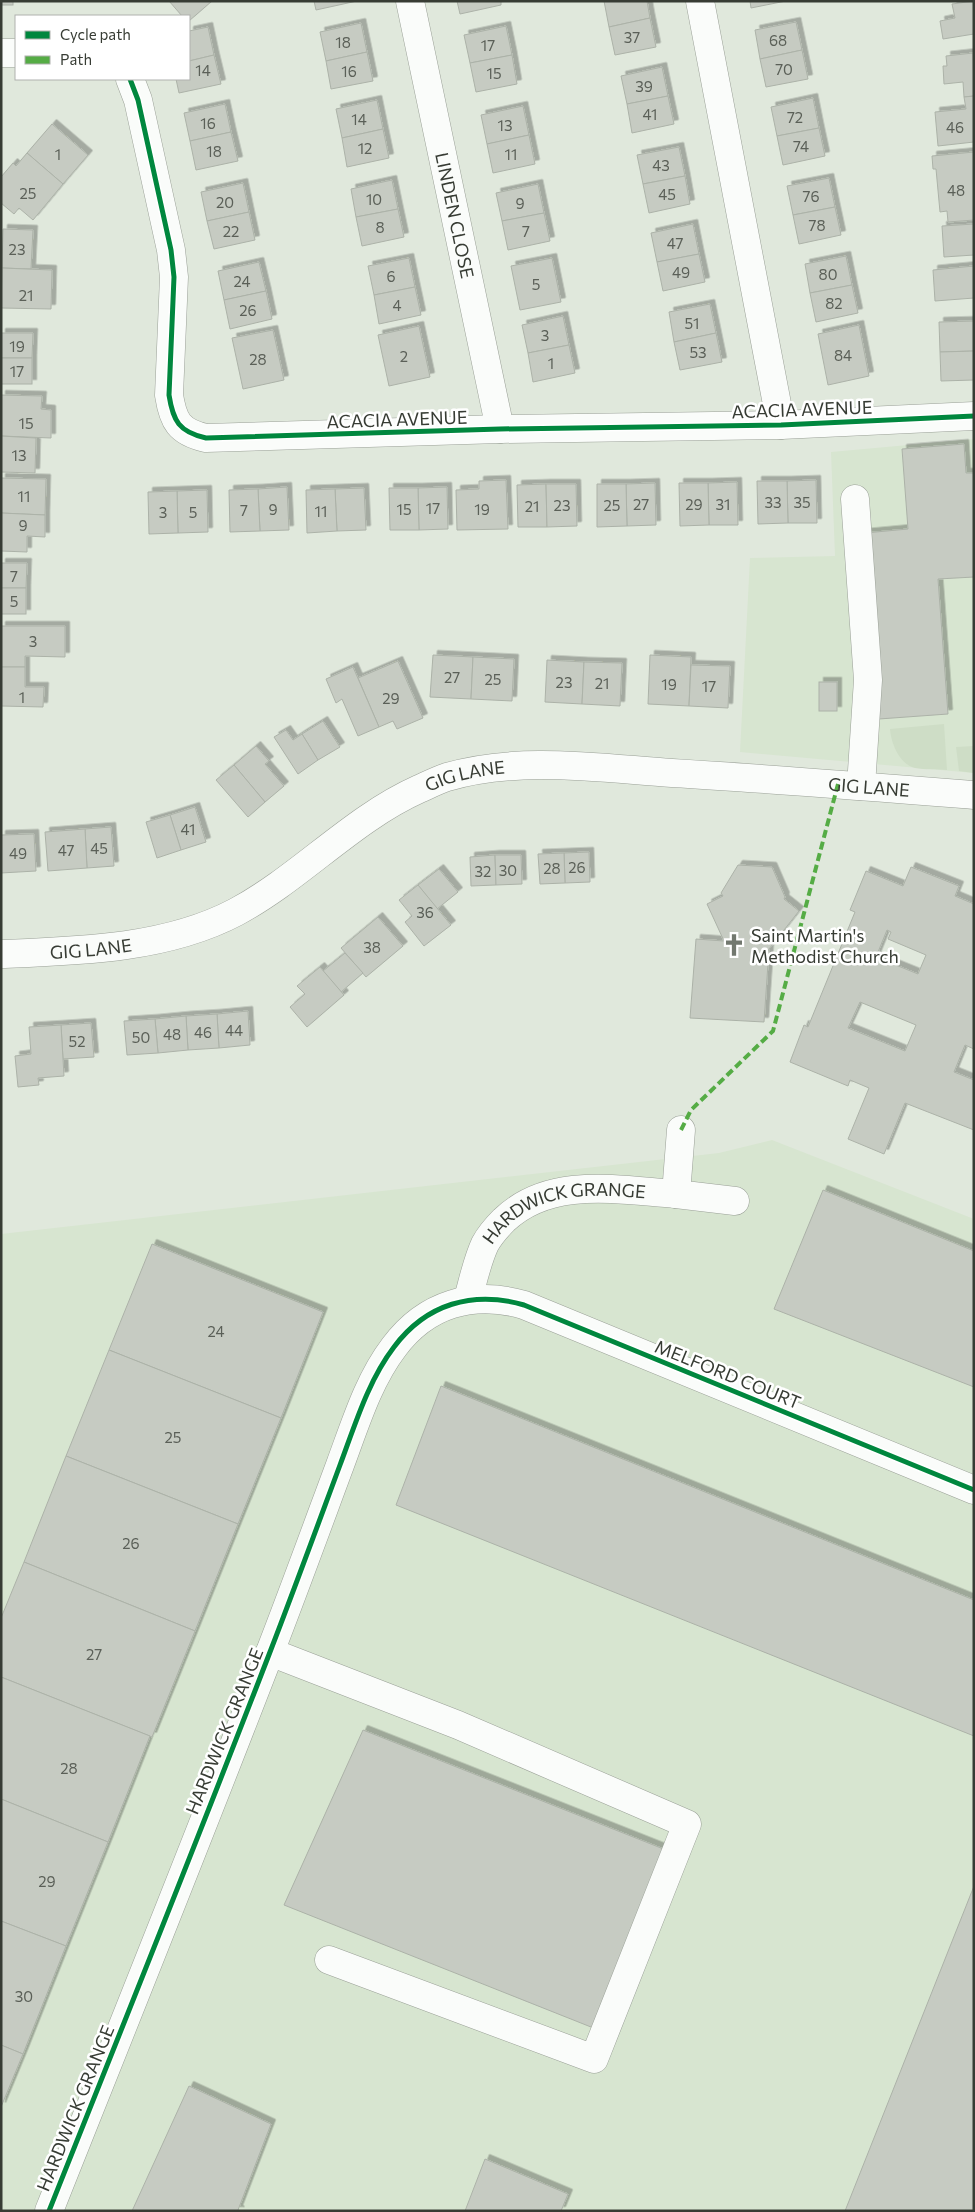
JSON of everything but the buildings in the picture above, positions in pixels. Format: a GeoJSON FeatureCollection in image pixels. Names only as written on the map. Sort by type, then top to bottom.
{"type":"FeatureCollection","features":[{"type":"Feature","properties":{"kind":"street","name":"LINDEN CLOSE"},"geometry":{"type":"LineString","coordinates":[[410,1],[500,430]]}},
{"type":"Feature","properties":{"kind":"street"},"geometry":{"type":"LineString","coordinates":[[700,1],[781,425]]}},
{"type":"Feature","properties":{"kind":"street"},"geometry":{"type":"LineString","coordinates":[[1,54],[15,53]]}},
{"type":"Feature","properties":{"kind":"street","name":"ACACIA AVENUE"},"geometry":{"type":"LineString","coordinates":[[130,80],[138,100],[171,250],[174,276],[169,395],[171,411],[179,426],[190,435],[206,438],[781,425],[974,416]]}},
{"type":"Feature","properties":{"kind":"street"},"geometry":{"type":"LineString","coordinates":[[855,499],[868,680],[860,786]]}},
{"type":"Feature","properties":{"kind":"street","name":"GIG LANE"},"geometry":{"type":"LineString","coordinates":[[1,954],[71,952],[143,942],[194,930],[236,912],[271,890],[394,800],[445,777],[482,769],[518,766],[585,767],[974,795]]}},
{"type":"Feature","properties":{"kind":"street","name":"HARDWICK GRANGE"},"geometry":{"type":"LineString","coordinates":[[676,1194],[680,1130]]}},
{"type":"Feature","properties":{"kind":"street","name":"HARDWICK GRANGE"},"geometry":{"type":"LineString","coordinates":[[49,2211],[270,1652],[362,1406],[394,1346],[421,1320],[444,1308],[468,1299],[485,1244],[496,1228],[515,1210],[534,1199],[557,1192],[590,1189],[676,1194],[735,1201]]}},
{"type":"Feature","properties":{"kind":"street","name":"MELFORD COURT"},"geometry":{"type":"LineString","coordinates":[[468,1299],[485,1297],[505,1299],[524,1305],[974,1490]]}},
{"type":"Feature","properties":{"kind":"street"},"geometry":{"type":"LineString","coordinates":[[270,1652],[458,1725],[687,1824],[594,2059],[329,1960]]}},
{"type":"Feature","properties":{"kind":"shaded area"},"geometry":{"type":"Polygon","coordinates":[[[974,439],[974,773],[740,752],[750,558],[835,556],[831,452],[974,439]]]}},
{"type":"Feature","properties":{"kind":"shaded area"},"geometry":{"type":"Polygon","coordinates":[[[944,724],[947,770],[915,768],[909,766],[900,758],[894,746],[890,729],[944,724]]]}},
{"type":"Feature","properties":{"kind":"shaded area"},"geometry":{"type":"Polygon","coordinates":[[[974,746],[974,773],[959,771],[956,747],[974,746]]]}},
{"type":"Feature","properties":{"kind":"shaded area"},"geometry":{"type":"Polygon","coordinates":[[[772,1140],[974,1219],[974,2211],[1,2211],[1,1234],[719,1153],[772,1140]]]}},
{"type":"Feature","properties":{"kind":"marked path"},"geometry":{"type":"LineString","coordinates":[[681,1130],[691,1110],[773,1031],[838,784]]}},
{"type":"Feature","properties":{"kind":"cycle path"},"geometry":{"type":"LineString","coordinates":[[130,80],[138,100],[171,250],[174,277],[169,395],[175,418],[183,429],[189,432],[206,438],[500,429],[781,425],[974,416]]}},
{"type":"Feature","properties":{"kind":"cycle path"},"geometry":{"type":"LineString","coordinates":[[49,2211],[243,1722],[369,1389],[394,1347],[421,1320],[452,1304],[469,1300],[487,1299],[524,1305],[974,1490]]}},
{"type":"Feature","properties":{"kind":"place","name":"Saint Martin's Methodist Church"},"geometry":{"type":"Point","coordinates":[734,945]}}]}
